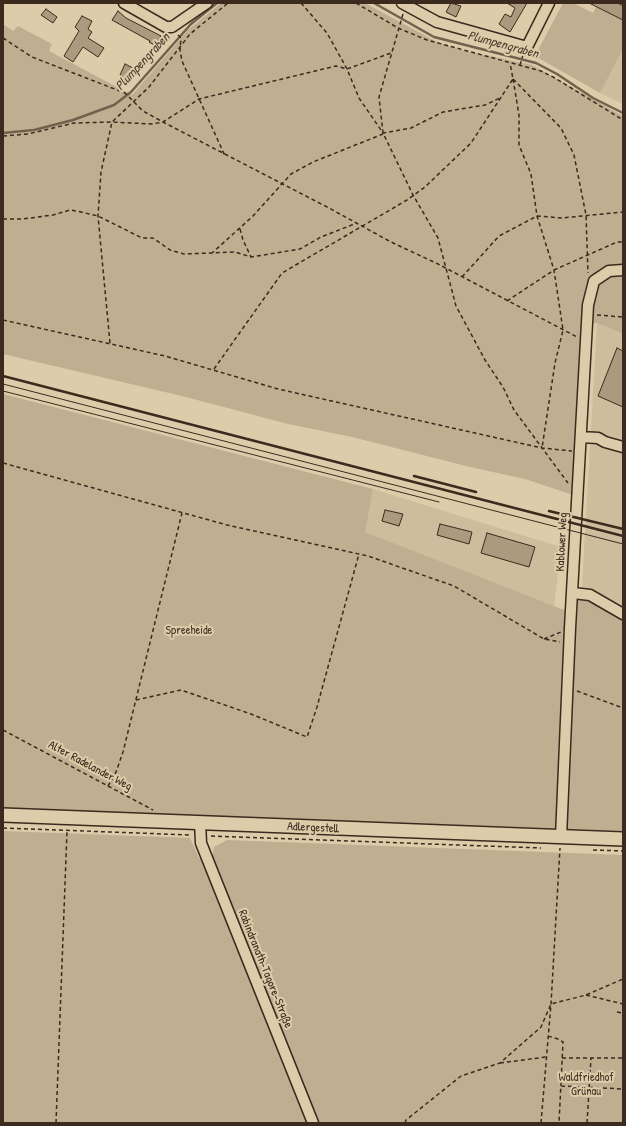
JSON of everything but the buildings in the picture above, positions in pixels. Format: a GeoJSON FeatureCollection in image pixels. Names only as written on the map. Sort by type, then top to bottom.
{"type":"FeatureCollection","features":[{"type":"Feature","properties":{"kind":"main road","name":"Adlergestell"},"geometry":{"type":"LineString","coordinates":[[3,815],[623,839]]}},
{"type":"Feature","properties":{"kind":"street"},"geometry":{"type":"LineString","coordinates":[[124,3],[166,27],[176,26],[206,3]]}},
{"type":"Feature","properties":{"kind":"street"},"geometry":{"type":"LineString","coordinates":[[404,6],[437,22],[527,47],[550,3]]}},
{"type":"Feature","properties":{"kind":"street","name":"Kablower Weg"},"geometry":{"type":"LineString","coordinates":[[561,837],[570,628],[589,295],[594,281],[609,271],[623,270]]}},
{"type":"Feature","properties":{"kind":"street"},"geometry":{"type":"LineString","coordinates":[[581,437],[600,435],[605,442],[623,448]]}},
{"type":"Feature","properties":{"kind":"street"},"geometry":{"type":"LineString","coordinates":[[573,593],[590,595],[623,614]]}},
{"type":"Feature","properties":{"kind":"street","name":"Rabindranath-Tagore-Straße"},"geometry":{"type":"LineString","coordinates":[[200,822],[201,843],[313,1123]]}},
{"type":"Feature","properties":{"kind":"path"},"geometry":{"type":"LineString","coordinates":[[110,343],[98,216],[101,172],[112,122],[149,87],[190,34],[228,3]]}},
{"type":"Feature","properties":{"kind":"path"},"geometry":{"type":"LineString","coordinates":[[301,3],[327,34],[346,69],[359,98],[383,134],[413,195],[438,238],[456,306],[514,410],[570,485],[578,490]]}},
{"type":"Feature","properties":{"kind":"path"},"geometry":{"type":"LineString","coordinates":[[356,3],[398,28],[427,40],[520,65],[555,78],[623,120]]}},
{"type":"Feature","properties":{"kind":"path"},"geometry":{"type":"LineString","coordinates":[[383,134],[379,97],[404,6]]}},
{"type":"Feature","properties":{"kind":"path"},"geometry":{"type":"LineString","coordinates":[[175,33],[181,38],[180,47],[182,61],[225,156]]}},
{"type":"Feature","properties":{"kind":"path"},"geometry":{"type":"LineString","coordinates":[[3,38],[32,57],[125,93],[143,111],[225,156],[563,330],[586,340]]}},
{"type":"Feature","properties":{"kind":"path"},"geometry":{"type":"LineString","coordinates":[[3,136],[28,134],[74,123],[112,122],[152,124],[163,122],[199,99],[336,66],[346,69],[391,53]]}},
{"type":"Feature","properties":{"kind":"path"},"geometry":{"type":"LineString","coordinates":[[520,65],[523,57]]}},
{"type":"Feature","properties":{"kind":"path"},"geometry":{"type":"LineString","coordinates":[[510,63],[519,114],[519,145],[531,174],[537,216],[554,270],[563,330],[555,363],[542,448]]}},
{"type":"Feature","properties":{"kind":"path"},"geometry":{"type":"LineString","coordinates":[[214,369],[282,273],[360,226],[407,200],[425,187],[471,143],[513,79]]}},
{"type":"Feature","properties":{"kind":"path"},"geometry":{"type":"LineString","coordinates":[[513,79],[561,128],[574,155],[586,215],[588,255]]}},
{"type":"Feature","properties":{"kind":"path"},"geometry":{"type":"LineString","coordinates":[[211,254],[240,229],[291,174],[312,162],[383,134],[411,128],[443,112],[485,104],[502,97]]}},
{"type":"Feature","properties":{"kind":"path"},"geometry":{"type":"LineString","coordinates":[[3,219],[23,219],[53,215],[70,210],[98,216],[142,238],[153,238],[170,250],[184,254],[235,252],[251,257],[300,249],[320,237],[357,223]]}},
{"type":"Feature","properties":{"kind":"path"},"geometry":{"type":"LineString","coordinates":[[462,277],[499,236],[537,216],[562,218],[623,212]]}},
{"type":"Feature","properties":{"kind":"path"},"geometry":{"type":"LineString","coordinates":[[240,229],[243,240],[251,257]]}},
{"type":"Feature","properties":{"kind":"path"},"geometry":{"type":"LineString","coordinates":[[507,301],[554,270],[617,242],[623,242]]}},
{"type":"Feature","properties":{"kind":"path"},"geometry":{"type":"LineString","coordinates":[[588,315],[623,317]]}},
{"type":"Feature","properties":{"kind":"path"},"geometry":{"type":"LineString","coordinates":[[3,320],[110,343],[214,369],[278,389],[542,448],[580,452]]}},
{"type":"Feature","properties":{"kind":"path"},"geometry":{"type":"LineString","coordinates":[[3,463],[227,525],[359,554],[454,586],[544,639],[570,644]]}},
{"type":"Feature","properties":{"kind":"path"},"geometry":{"type":"LineString","coordinates":[[108,786],[116,772],[123,752],[182,513]]}},
{"type":"Feature","properties":{"kind":"path"},"geometry":{"type":"LineString","coordinates":[[136,700],[181,690],[251,714],[307,737],[317,707],[359,554]]}},
{"type":"Feature","properties":{"kind":"path"},"geometry":{"type":"LineString","coordinates":[[544,639],[570,628]]}},
{"type":"Feature","properties":{"kind":"path"},"geometry":{"type":"LineString","coordinates":[[568,688],[611,702],[623,708]]}},
{"type":"Feature","properties":{"kind":"path","name":"Alter Radelander Weg"},"geometry":{"type":"LineString","coordinates":[[3,730],[152,810],[168,821]]}},
{"type":"Feature","properties":{"kind":"path"},"geometry":{"type":"LineString","coordinates":[[3,828],[544,848]]}},
{"type":"Feature","properties":{"kind":"path"},"geometry":{"type":"LineString","coordinates":[[56,1123],[67,831]]}},
{"type":"Feature","properties":{"kind":"path"},"geometry":{"type":"LineString","coordinates":[[541,1123],[551,1004],[559,858]]}},
{"type":"Feature","properties":{"kind":"path"},"geometry":{"type":"LineString","coordinates":[[551,1004],[586,996],[623,979]]}},
{"type":"Feature","properties":{"kind":"path"},"geometry":{"type":"LineString","coordinates":[[586,996],[623,1004]]}},
{"type":"Feature","properties":{"kind":"path"},"geometry":{"type":"LineString","coordinates":[[500,1063],[541,1027],[551,1004]]}},
{"type":"Feature","properties":{"kind":"path"},"geometry":{"type":"LineString","coordinates":[[617,1012],[623,1013]]}},
{"type":"Feature","properties":{"kind":"path"},"geometry":{"type":"LineString","coordinates":[[548,1036],[563,1042],[559,1123]]}},
{"type":"Feature","properties":{"kind":"path"},"geometry":{"type":"LineString","coordinates":[[405,1123],[406,1120],[461,1076],[500,1063],[546,1057]]}},
{"type":"Feature","properties":{"kind":"path"},"geometry":{"type":"LineString","coordinates":[[562,1058],[623,1058]]}},
{"type":"Feature","properties":{"kind":"path"},"geometry":{"type":"LineString","coordinates":[[587,1123],[591,1058]]}},
{"type":"Feature","properties":{"kind":"path"},"geometry":{"type":"LineString","coordinates":[[561,1086],[623,1089]]}},
{"type":"Feature","properties":{"kind":"shaded area"},"geometry":{"type":"Polygon","coordinates":[[[623,49],[623,104],[600,93],[623,49]]]}},
{"type":"Feature","properties":{"kind":"shaded area"},"geometry":{"type":"Polygon","coordinates":[[[597,323],[623,334],[623,611],[582,586],[597,323]]]}},
{"type":"Feature","properties":{"kind":"shaded area"},"geometry":{"type":"Polygon","coordinates":[[[373,489],[561,547],[554,607],[364,532],[373,489]]]}},
{"type":"Feature","properties":{"kind":"green space"},"geometry":{"type":"Polygon","coordinates":[[[221,3],[365,3],[435,41],[462,50],[532,65],[623,116],[623,334],[597,323],[583,323],[573,495],[525,479],[470,467],[352,437],[288,424],[182,396],[3,354],[3,24],[13,31],[18,26],[52,44],[49,51],[132,95],[188,30],[221,3]]]}},
{"type":"Feature","properties":{"kind":"green space"},"geometry":{"type":"Polygon","coordinates":[[[563,3],[573,3],[593,13],[598,3],[623,3],[623,49],[600,93],[535,56],[563,3]]]}},
{"type":"Feature","properties":{"kind":"green space","name":"Spreeheide"},"geometry":{"type":"Polygon","coordinates":[[[3,394],[373,489],[365,532],[564,610],[582,598],[589,598],[623,618],[623,831],[3,808],[3,394]]]}},
{"type":"Feature","properties":{"kind":"green space","name":"Waldfriedhof Grünau"},"geometry":{"type":"Polygon","coordinates":[[[3,831],[190,838],[199,858],[212,857],[214,847],[227,840],[623,855],[623,1123],[3,1123],[3,831]]]}},
{"type":"Feature","properties":{"kind":"waterway","name":"Plumpengraben"},"geometry":{"type":"LineString","coordinates":[[3,133],[34,130],[73,120],[114,105],[131,92],[191,24],[217,3]]}},
{"type":"Feature","properties":{"kind":"waterway","name":"Plumpengraben"},"geometry":{"type":"LineString","coordinates":[[374,3],[434,37],[536,63],[557,74],[593,98],[623,113]]}},
{"type":"Feature","properties":{"kind":"tram line"},"geometry":{"type":"LineString","coordinates":[[3,384],[623,544]]}},
{"type":"Feature","properties":{"kind":"tram line"},"geometry":{"type":"LineString","coordinates":[[3,391],[439,502]]}},
{"type":"Feature","properties":{"kind":"railway"},"geometry":{"type":"LineString","coordinates":[[3,376],[623,536]]}},
{"type":"Feature","properties":{"kind":"railway"},"geometry":{"type":"LineString","coordinates":[[414,476],[476,492]]}},
{"type":"Feature","properties":{"kind":"railway"},"geometry":{"type":"LineString","coordinates":[[549,511],[623,529]]}}]}
